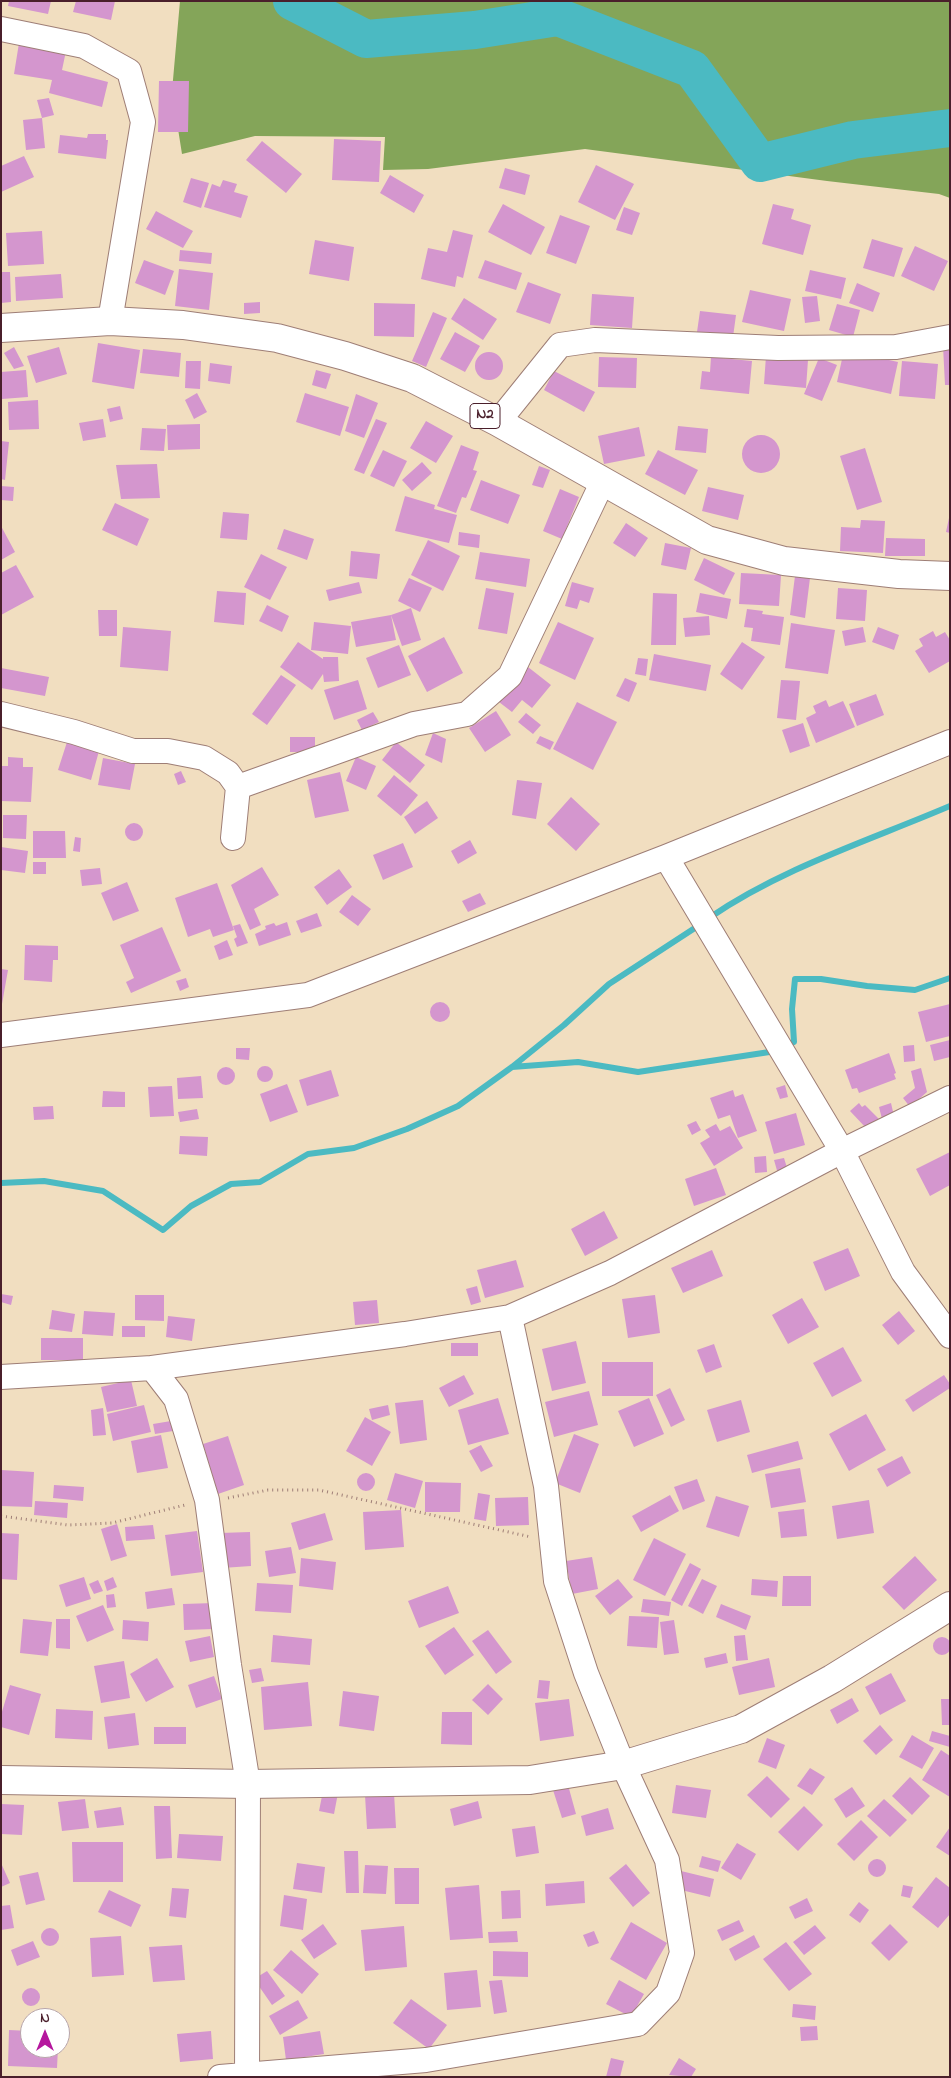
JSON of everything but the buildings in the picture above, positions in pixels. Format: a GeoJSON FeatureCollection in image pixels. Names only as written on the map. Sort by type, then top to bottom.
{"type":"FeatureCollection","features":[{"type":"Feature","properties":{"kind":"main road","name":"N2"},"geometry":{"type":"LineString","coordinates":[[1,328],[110,321],[183,325],[277,338],[344,356],[412,378],[498,422],[707,540],[784,561],[899,574],[950,576]]}},
{"type":"Feature","properties":{"kind":"main road"},"geometry":{"type":"LineString","coordinates":[[1,1780],[248,1784],[530,1780],[623,1764],[741,1729],[832,1679],[950,1606]]}},
{"type":"Feature","properties":{"kind":"street"},"geometry":{"type":"LineString","coordinates":[[1,29],[84,46],[129,71],[143,122],[110,321]]}},
{"type":"Feature","properties":{"kind":"street"},"geometry":{"type":"LineString","coordinates":[[498,422],[560,345],[595,340],[778,348],[896,347],[950,337]]}},
{"type":"Feature","properties":{"kind":"street"},"geometry":{"type":"LineString","coordinates":[[238,787],[414,724],[467,714],[510,676],[603,481]]}},
{"type":"Feature","properties":{"kind":"street"},"geometry":{"type":"LineString","coordinates":[[1,714],[74,732],[133,751],[168,751],[204,758],[228,773],[238,787],[233,838]]}},
{"type":"Feature","properties":{"kind":"street"},"geometry":{"type":"LineString","coordinates":[[1,1035],[308,995],[666,857],[950,742]]}},
{"type":"Feature","properties":{"kind":"street"},"geometry":{"type":"LineString","coordinates":[[666,857],[842,1151],[903,1272],[950,1336]]}},
{"type":"Feature","properties":{"kind":"street"},"geometry":{"type":"LineString","coordinates":[[1,1377],[152,1368],[405,1334],[510,1317],[610,1273],[842,1151],[950,1098]]}},
{"type":"Feature","properties":{"kind":"street"},"geometry":{"type":"LineString","coordinates":[[220,2077],[426,2060],[638,2024],[668,1993],[682,1953],[667,1860],[623,1764],[586,1673],[556,1581],[546,1486],[510,1317]]}},
{"type":"Feature","properties":{"kind":"street"},"geometry":{"type":"LineString","coordinates":[[152,1368],[176,1399],[207,1500],[229,1665],[248,1784],[247,2075]]}},
{"type":"Feature","properties":{"kind":"path"},"geometry":{"type":"LineString","coordinates":[[1,1516],[68,1525],[112,1522],[207,1500],[268,1490],[319,1490],[552,1541]]}},
{"type":"Feature","properties":{"kind":"green space"},"geometry":{"type":"Polygon","coordinates":[[[180,1],[950,1],[950,198],[939,194],[585,149],[428,169],[383,170],[385,137],[255,136],[182,154],[172,91],[180,1]]]}},
{"type":"Feature","properties":{"kind":"waterway"},"geometry":{"type":"LineString","coordinates":[[292,1],[366,39],[475,30],[558,17],[692,69],[760,163],[853,140],[950,128]]}},
{"type":"Feature","properties":{"kind":"waterway"},"geometry":{"type":"LineString","coordinates":[[709,918],[766,884],[826,856],[950,806]]}},
{"type":"Feature","properties":{"kind":"waterway"},"geometry":{"type":"LineString","coordinates":[[1,1183],[44,1181],[103,1191],[163,1230],[191,1206],[231,1184],[260,1182],[308,1154],[354,1148],[407,1129],[458,1106],[512,1067],[564,1025],[609,984],[701,924]]}},
{"type":"Feature","properties":{"kind":"waterway"},"geometry":{"type":"LineString","coordinates":[[785,1047],[794,1042],[792,1009],[795,979],[821,979],[867,986],[915,990],[950,978]]}},
{"type":"Feature","properties":{"kind":"waterway"},"geometry":{"type":"LineString","coordinates":[[512,1067],[578,1062],[638,1072],[776,1051]]}}]}
